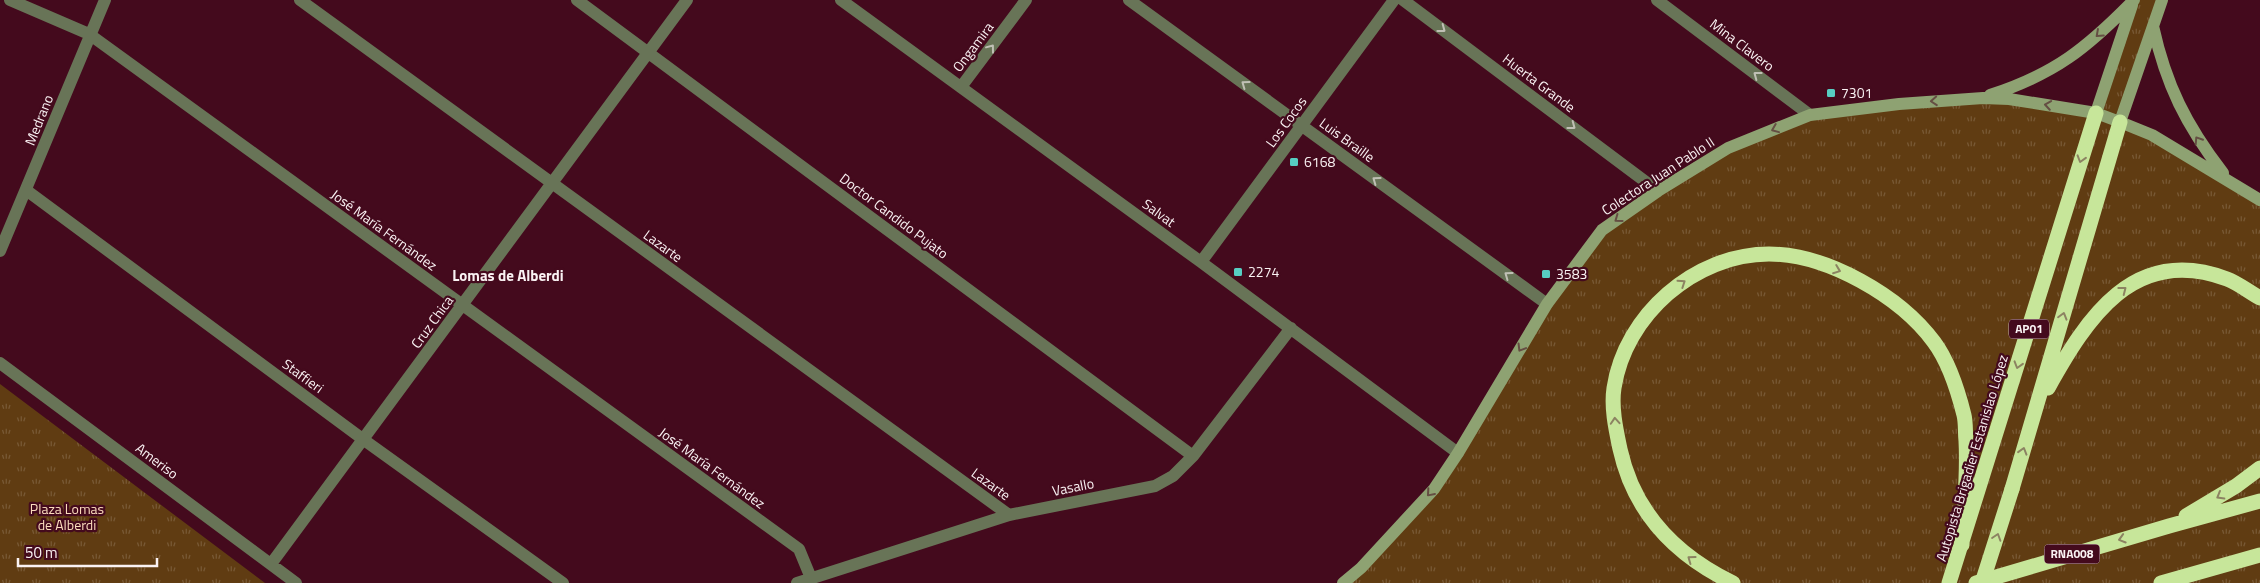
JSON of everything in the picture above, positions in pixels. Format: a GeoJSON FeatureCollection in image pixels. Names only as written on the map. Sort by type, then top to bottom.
{"type":"FeatureCollection","features":[{"type":"Feature","properties":{"kind":"highway","name":"Autopista Brigadier Estanislao López"},"geometry":{"type":"LineString","coordinates":[[1949,583],[2096,113]]}},
{"type":"Feature","properties":{"kind":"highway","name":"AP01"},"geometry":{"type":"LineString","coordinates":[[1982,583],[2012,489],[2120,122]]}},
{"type":"Feature","properties":{"kind":"highway"},"geometry":{"type":"LineString","coordinates":[[1733,583],[1706,570],[1675,547],[1645,512],[1624,469],[1615,427],[1613,390],[1624,350],[1646,315],[1669,292],[1698,273],[1729,260],[1769,254],[1805,259],[1841,272],[1876,290],[1911,318],[1935,343],[1952,378],[1964,416],[1967,470],[1962,545]]}},
{"type":"Feature","properties":{"kind":"highway"},"geometry":{"type":"LineString","coordinates":[[2034,414],[2082,331],[2104,305],[2128,285],[2161,272],[2200,271],[2228,280],[2260,298]]}},
{"type":"Feature","properties":{"kind":"highway"},"geometry":{"type":"LineString","coordinates":[[2169,526],[2236,486],[2260,468]]}},
{"type":"Feature","properties":{"kind":"highway","name":"RNA008"},"geometry":{"type":"LineString","coordinates":[[1976,583],[2260,501]]}},
{"type":"Feature","properties":{"kind":"highway"},"geometry":{"type":"LineString","coordinates":[[2161,583],[2260,555]]}},
{"type":"Feature","properties":{"kind":"highway"},"geometry":{"type":"LineString","coordinates":[[2226,564],[2260,565]]}},
{"type":"Feature","properties":{"kind":"main road"},"geometry":{"type":"LineString","coordinates":[[1983,98],[2017,86],[2058,66],[2080,51],[2134,0]]}},
{"type":"Feature","properties":{"kind":"main road"},"geometry":{"type":"LineString","coordinates":[[2096,113],[2134,0]]}},
{"type":"Feature","properties":{"kind":"main road"},"geometry":{"type":"LineString","coordinates":[[2120,122],[2162,0]]}},
{"type":"Feature","properties":{"kind":"main road"},"geometry":{"type":"LineString","coordinates":[[2153,26],[2168,81],[2182,112],[2198,140],[2227,179]]}},
{"type":"Feature","properties":{"kind":"main road","name":"Colectora Juan Pablo II"},"geometry":{"type":"LineString","coordinates":[[1342,583],[1361,568],[1434,489],[1458,453],[1547,304],[1602,230],[1658,190],[1728,148],[1810,115],[1899,104],[1983,98],[2009,99],[2096,113],[2120,122],[2152,135],[2260,200]]}},
{"type":"Feature","properties":{"kind":"street","name":"José María Fernández"},"geometry":{"type":"LineString","coordinates":[[10,0],[89,34],[799,549],[812,581]]}},
{"type":"Feature","properties":{"kind":"street","name":"Medrano"},"geometry":{"type":"LineString","coordinates":[[0,251],[89,34],[105,0]]}},
{"type":"Feature","properties":{"kind":"street","name":"Lazarte"},"geometry":{"type":"LineString","coordinates":[[300,0],[1009,515]]}},
{"type":"Feature","properties":{"kind":"street","name":"Doctor Candido Pujato"},"geometry":{"type":"LineString","coordinates":[[577,0],[1193,456]]}},
{"type":"Feature","properties":{"kind":"street","name":"Cruz Chica"},"geometry":{"type":"LineString","coordinates":[[271,564],[687,0]]}},
{"type":"Feature","properties":{"kind":"street","name":"Salvat"},"geometry":{"type":"LineString","coordinates":[[841,0],[1291,328],[1458,453]]}},
{"type":"Feature","properties":{"kind":"street","name":"Ongamira"},"geometry":{"type":"LineString","coordinates":[[961,87],[1026,0]]}},
{"type":"Feature","properties":{"kind":"street","name":"Luis Braille"},"geometry":{"type":"LineString","coordinates":[[1129,0],[1547,304]]}},
{"type":"Feature","properties":{"kind":"street","name":"Los Cocos"},"geometry":{"type":"LineString","coordinates":[[1201,262],[1394,0]]}},
{"type":"Feature","properties":{"kind":"street","name":"Huerta Grande"},"geometry":{"type":"LineString","coordinates":[[1403,0],[1658,190]]}},
{"type":"Feature","properties":{"kind":"street","name":"Mina Clavero"},"geometry":{"type":"LineString","coordinates":[[1657,0],[1810,115]]}},
{"type":"Feature","properties":{"kind":"street","name":"Staffieri"},"geometry":{"type":"LineString","coordinates":[[26,190],[364,440],[563,583]]}},
{"type":"Feature","properties":{"kind":"street","name":"Vasallo"},"geometry":{"type":"LineString","coordinates":[[797,583],[812,581],[1009,515],[1155,486],[1173,476],[1193,456],[1291,328]]}},
{"type":"Feature","properties":{"kind":"street","name":"Ameriso"},"geometry":{"type":"LineString","coordinates":[[0,363],[296,583]]}},
{"type":"Feature","properties":{"kind":"green space"},"geometry":{"type":"Polygon","coordinates":[[[2134,0],[2162,0],[2120,122],[2260,200],[2260,583],[1343,583],[1434,489],[1547,304],[1602,230],[1728,148],[1810,115],[1983,98],[2096,113],[2134,0]]]}},
{"type":"Feature","properties":{"kind":"green space","name":"Plaza Lomas de Alberdi"},"geometry":{"type":"Polygon","coordinates":[[[0,384],[265,583],[0,583],[0,384]]]}},
{"type":"Feature","properties":{"kind":"place","name":"7301"},"geometry":{"type":"Point","coordinates":[1831,93]}},
{"type":"Feature","properties":{"kind":"place","name":"6168"},"geometry":{"type":"Point","coordinates":[1294,162]}},
{"type":"Feature","properties":{"kind":"place","name":"2274"},"geometry":{"type":"Point","coordinates":[1238,272]}},
{"type":"Feature","properties":{"kind":"place","name":"3583"},"geometry":{"type":"Point","coordinates":[1546,274]}},
{"type":"Feature","properties":{"kind":"district","name":"Lomas de Alberdi"},"geometry":{"type":"Point","coordinates":[508,276]}}]}
